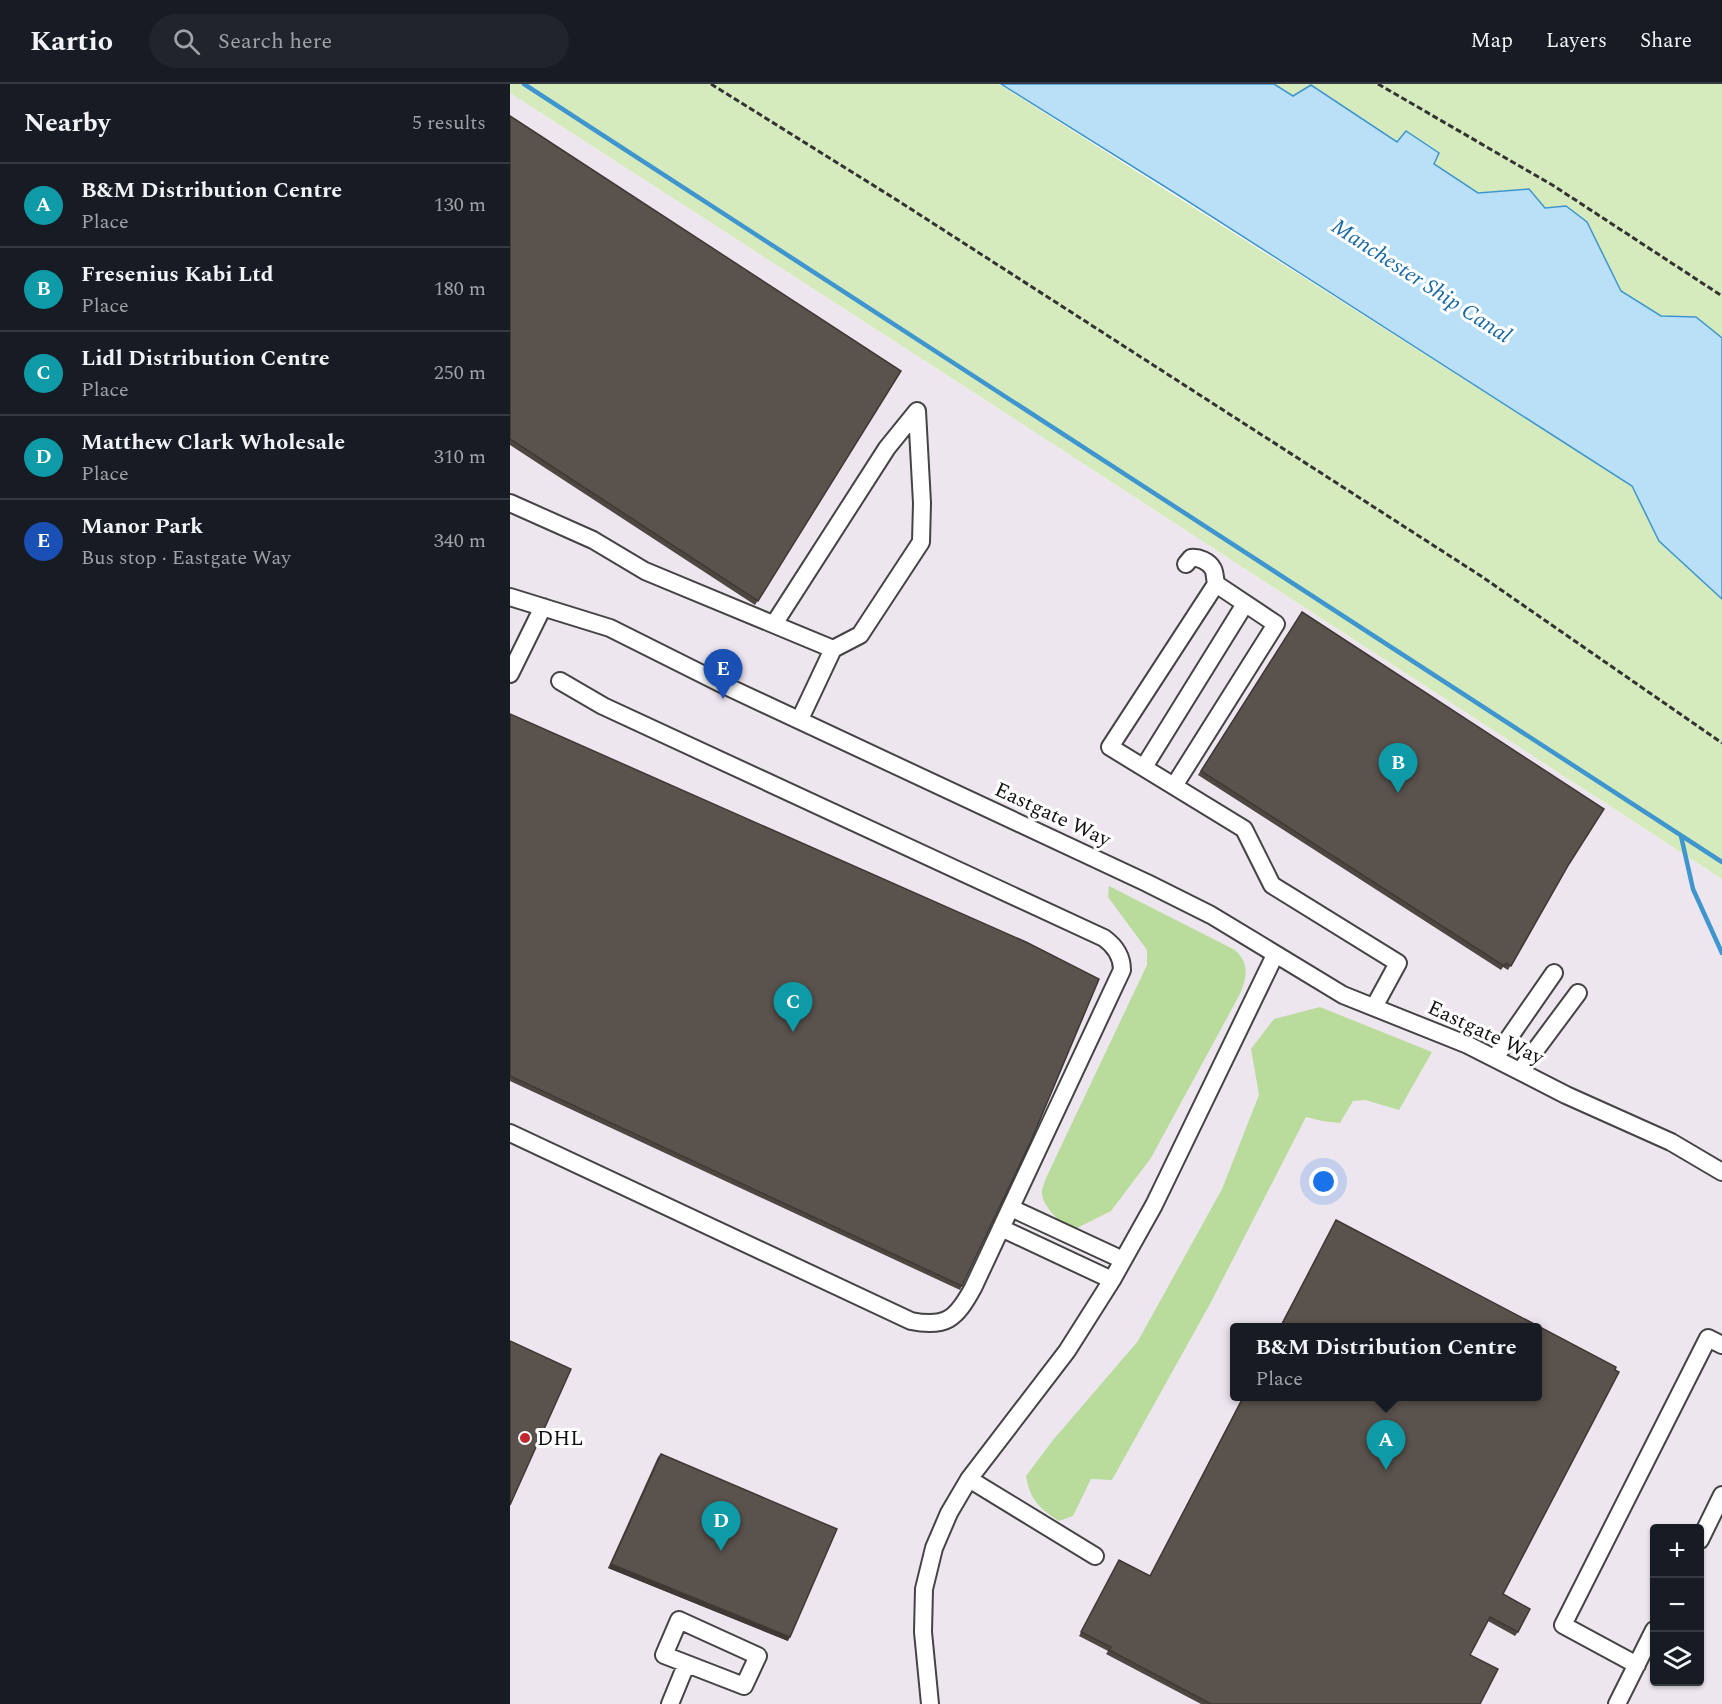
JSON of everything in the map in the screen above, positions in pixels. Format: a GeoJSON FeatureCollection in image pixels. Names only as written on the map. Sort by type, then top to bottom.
{"type":"FeatureCollection","features":[{"type":"Feature","properties":{"kind":"street"},"geometry":{"type":"LineString","coordinates":[[774,624],[887,448],[917,411],[922,503],[921,542],[860,635],[833,649],[800,719]]}},
{"type":"Feature","properties":{"kind":"street"},"geometry":{"type":"LineString","coordinates":[[510,503],[593,540],[645,571],[833,649]]}},
{"type":"Feature","properties":{"kind":"street"},"geometry":{"type":"LineString","coordinates":[[1174,786],[1276,624],[1216,584],[1213,569],[1205,561],[1198,557],[1191,558],[1186,564]]}},
{"type":"Feature","properties":{"kind":"street"},"geometry":{"type":"LineString","coordinates":[[1216,584],[1110,747],[1244,829],[1272,885],[1398,963],[1374,1007]]}},
{"type":"Feature","properties":{"kind":"street","name":"Eastgate Way"},"geometry":{"type":"LineString","coordinates":[[510,597],[610,628],[728,687],[1147,883],[1210,915],[1343,995],[1468,1045],[1566,1095],[1671,1142],[1722,1172]]}},
{"type":"Feature","properties":{"kind":"street"},"geometry":{"type":"LineString","coordinates":[[1143,767],[1245,604]]}},
{"type":"Feature","properties":{"kind":"street"},"geometry":{"type":"LineString","coordinates":[[510,674],[543,606]]}},
{"type":"Feature","properties":{"kind":"street"},"geometry":{"type":"LineString","coordinates":[[510,1133],[910,1322],[935,1324],[944,1322],[960,1308],[973,1288],[1120,978],[1122,964],[1117,950],[1104,938],[603,706],[560,681]]}},
{"type":"Feature","properties":{"kind":"street"},"geometry":{"type":"LineString","coordinates":[[930,1704],[923,1632],[924,1589],[938,1539],[949,1513],[969,1479],[1067,1351],[1124,1260],[1154,1205],[1275,955]]}},
{"type":"Feature","properties":{"kind":"street"},"geometry":{"type":"LineString","coordinates":[[1495,1058],[1554,973]]}},
{"type":"Feature","properties":{"kind":"street"},"geometry":{"type":"LineString","coordinates":[[1520,1071],[1578,993]]}},
{"type":"Feature","properties":{"kind":"street"},"geometry":{"type":"LineString","coordinates":[[1011,1208],[1124,1260]]}},
{"type":"Feature","properties":{"kind":"street"},"geometry":{"type":"LineString","coordinates":[[1001,1227],[1112,1280]]}},
{"type":"Feature","properties":{"kind":"street"},"geometry":{"type":"LineString","coordinates":[[1637,1665],[1563,1625],[1708,1338],[1722,1345]]}},
{"type":"Feature","properties":{"kind":"street"},"geometry":{"type":"LineString","coordinates":[[969,1479],[1095,1556]]}},
{"type":"Feature","properties":{"kind":"street"},"geometry":{"type":"LineString","coordinates":[[1704,1532],[1722,1495]]}},
{"type":"Feature","properties":{"kind":"street"},"geometry":{"type":"LineString","coordinates":[[679,1620],[758,1656],[744,1686],[686,1665],[664,1655],[679,1620]]}},
{"type":"Feature","properties":{"kind":"street"},"geometry":{"type":"LineString","coordinates":[[1617,1704],[1653,1632]]}},
{"type":"Feature","properties":{"kind":"street"},"geometry":{"type":"LineString","coordinates":[[670,1704],[686,1665]]}},
{"type":"Feature","properties":{"kind":"path"},"geometry":{"type":"LineString","coordinates":[[711,84],[900,202],[1481,576],[1722,743]]}},
{"type":"Feature","properties":{"kind":"path"},"geometry":{"type":"LineString","coordinates":[[1378,84],[1554,186],[1722,296]]}},
{"type":"Feature","properties":{"kind":"shaded area"},"geometry":{"type":"Polygon","coordinates":[[[510,93],[1722,879],[1722,1704],[510,1704],[510,93]]]}},
{"type":"Feature","properties":{"kind":"green space"},"geometry":{"type":"Polygon","coordinates":[[[510,84],[999,84],[1632,486],[1659,541],[1722,599],[1722,879],[510,93],[510,84]]]}},
{"type":"Feature","properties":{"kind":"green space"},"geometry":{"type":"Polygon","coordinates":[[[1274,84],[1722,84],[1722,338],[1696,317],[1661,316],[1621,291],[1587,223],[1545,208],[1529,189],[1478,193],[1434,164],[1405,132],[1397,142],[1311,85],[1293,96],[1274,84]]]}},
{"type":"Feature","properties":{"kind":"green space"},"geometry":{"type":"Polygon","coordinates":[[[1109,886],[1235,950],[1243,960],[1246,971],[1240,994],[1151,1158],[1111,1211],[1071,1231],[1045,1203],[1043,1187],[1147,965],[1147,950],[1108,897],[1109,886]]]}},
{"type":"Feature","properties":{"kind":"green space"},"geometry":{"type":"Polygon","coordinates":[[[1320,1007],[1432,1052],[1399,1110],[1365,1100],[1353,1101],[1340,1123],[1306,1117],[1210,1304],[1112,1480],[1091,1479],[1073,1516],[1059,1521],[1036,1503],[1026,1476],[1053,1440],[1138,1341],[1222,1189],[1259,1095],[1251,1049],[1274,1019],[1320,1007]]]}},
{"type":"Feature","properties":{"kind":"water","name":"Manchester Ship Canal"},"geometry":{"type":"Polygon","coordinates":[[[1001,84],[1274,84],[1293,96],[1311,85],[1397,142],[1406,131],[1439,153],[1434,164],[1478,193],[1529,189],[1545,208],[1566,206],[1587,222],[1621,291],[1661,316],[1696,317],[1722,338],[1722,599],[1659,541],[1632,486],[1001,84]]]}},
{"type":"Feature","properties":{"kind":"building"},"geometry":{"type":"Polygon","coordinates":[[[510,116],[901,371],[758,601],[510,439],[510,116]]]}},
{"type":"Feature","properties":{"kind":"building"},"geometry":{"type":"Polygon","coordinates":[[[1302,612],[1604,809],[1569,864],[1511,966],[1506,963],[1504,966],[1201,771],[1302,612]]]}},
{"type":"Feature","properties":{"kind":"building"},"geometry":{"type":"Polygon","coordinates":[[[510,714],[1026,942],[1099,979],[1031,1141],[962,1286],[510,1076],[510,714]]]}},
{"type":"Feature","properties":{"kind":"building"},"geometry":{"type":"Polygon","coordinates":[[[1336,1220],[1532,1323],[1283,1323],[1336,1220]]]}},
{"type":"Feature","properties":{"kind":"building"},"geometry":{"type":"Polygon","coordinates":[[[1542,1328],[1616,1367],[1615,1370],[1619,1372],[1503,1594],[1530,1609],[1518,1632],[1490,1617],[1470,1655],[1498,1669],[1480,1704],[1211,1704],[1109,1650],[1111,1647],[1081,1632],[1119,1560],[1150,1576],[1241,1401],[1542,1401],[1542,1328]]]}},
{"type":"Feature","properties":{"kind":"building","name":"DHL"},"geometry":{"type":"Polygon","coordinates":[[[510,1341],[571,1369],[510,1505],[510,1341]]]}},
{"type":"Feature","properties":{"kind":"building"},"geometry":{"type":"Polygon","coordinates":[[[661,1454],[837,1529],[790,1637],[611,1564],[661,1454]]]}},
{"type":"Feature","properties":{"kind":"waterway"},"geometry":{"type":"LineString","coordinates":[[524,84],[1722,862]]}},
{"type":"Feature","properties":{"kind":"waterway"},"geometry":{"type":"LineString","coordinates":[[1681,836],[1693,889],[1722,953]]}},
{"type":"Feature","properties":{"kind":"place","name":"Manor Park"},"geometry":{"type":"Point","coordinates":[723,699]}},
{"type":"Feature","properties":{"kind":"place","name":"Fresenius Kabi Ltd"},"geometry":{"type":"Point","coordinates":[1398,793]}},
{"type":"Feature","properties":{"kind":"place","name":"Lidl Distribution Centre"},"geometry":{"type":"Point","coordinates":[793,1032]}},
{"type":"Feature","properties":{"kind":"place","name":"DHL"},"geometry":{"type":"Point","coordinates":[525,1438]}},
{"type":"Feature","properties":{"kind":"place","name":"B&M Distribution Centre"},"geometry":{"type":"Point","coordinates":[1386,1470]}},
{"type":"Feature","properties":{"kind":"place","name":"Matthew Clark Wholesale"},"geometry":{"type":"Point","coordinates":[721,1551]}}]}
